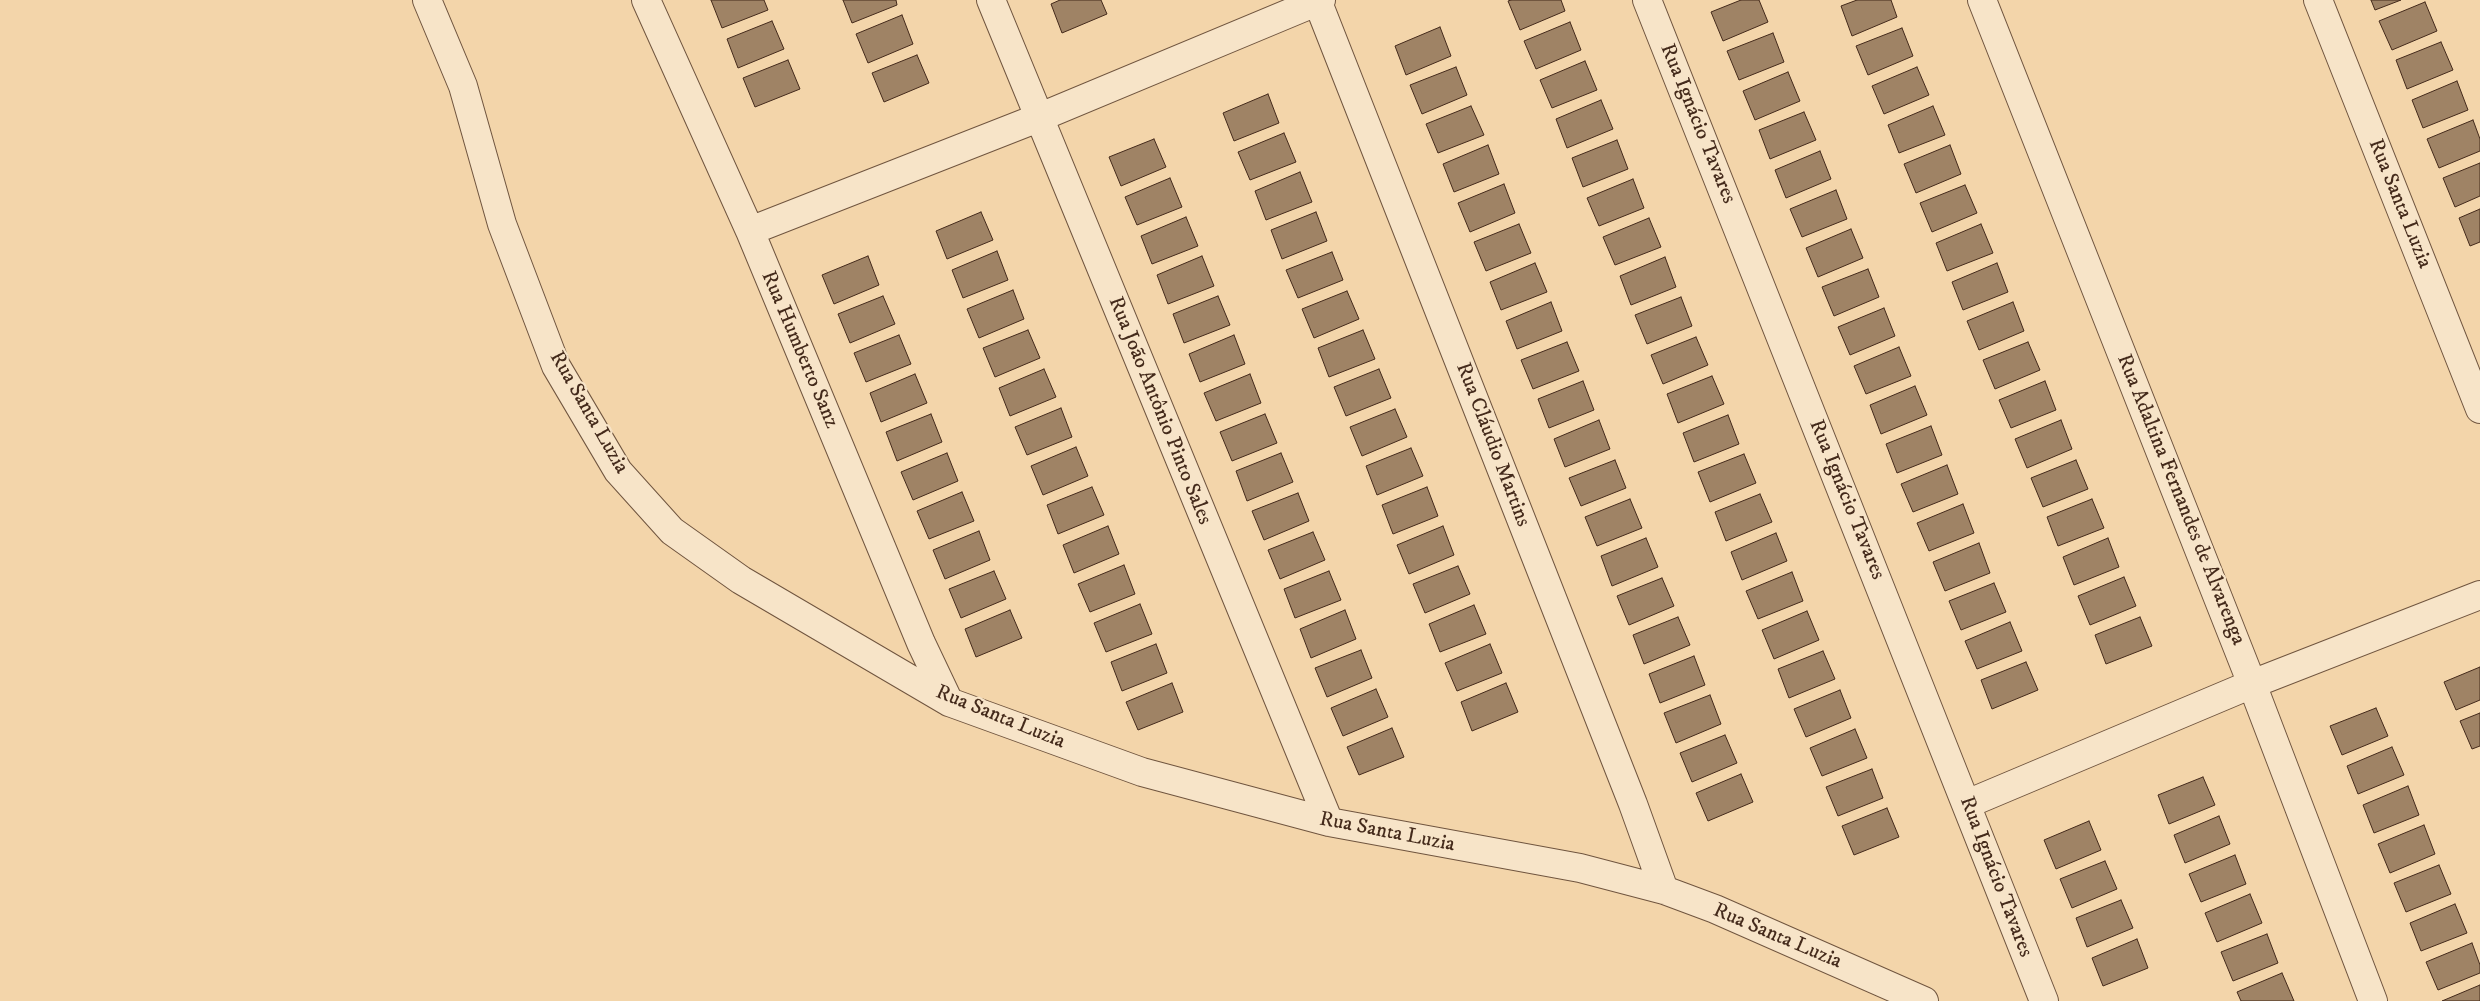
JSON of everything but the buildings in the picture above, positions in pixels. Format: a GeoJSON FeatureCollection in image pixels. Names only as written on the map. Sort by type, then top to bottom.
{"type":"FeatureCollection","features":[{"type":"Feature","properties":{"kind":"street","name":"Rua Santa Luzia"},"geometry":{"type":"LineString","coordinates":[[427,0],[463,86],[502,224],[556,366],[618,471],[672,531],[741,580],[949,702],[1142,772],[1328,822],[1580,868],[1664,890],[1715,909],[1924,1001]]}},
{"type":"Feature","properties":{"kind":"street","name":"Rua Humberto Sanz"},"geometry":{"type":"LineString","coordinates":[[646,0],[750,231],[917,634],[949,702]]}},
{"type":"Feature","properties":{"kind":"street","name":"Rua João Antônio Pinto Sales"},"geometry":{"type":"LineString","coordinates":[[991,0],[1328,822]]}},
{"type":"Feature","properties":{"kind":"street"},"geometry":{"type":"LineString","coordinates":[[750,231],[1038,118],[1319,0]]}},
{"type":"Feature","properties":{"kind":"street","name":"Rua Cláudio Martins"},"geometry":{"type":"LineString","coordinates":[[1319,0],[1664,890]]}},
{"type":"Feature","properties":{"kind":"street","name":"Rua Ignácio Tavares"},"geometry":{"type":"LineString","coordinates":[[1648,0],[2044,1001]]}},
{"type":"Feature","properties":{"kind":"street","name":"Rua Adaltina Fernandes de Alvarenga"},"geometry":{"type":"LineString","coordinates":[[1982,0],[2252,684],[2373,1001]]}},
{"type":"Feature","properties":{"kind":"street","name":"Rua Santa Luzia"},"geometry":{"type":"LineString","coordinates":[[2318,0],[2480,409]]}},
{"type":"Feature","properties":{"kind":"street"},"geometry":{"type":"LineString","coordinates":[[1967,804],[2252,684],[2480,595]]}}]}
